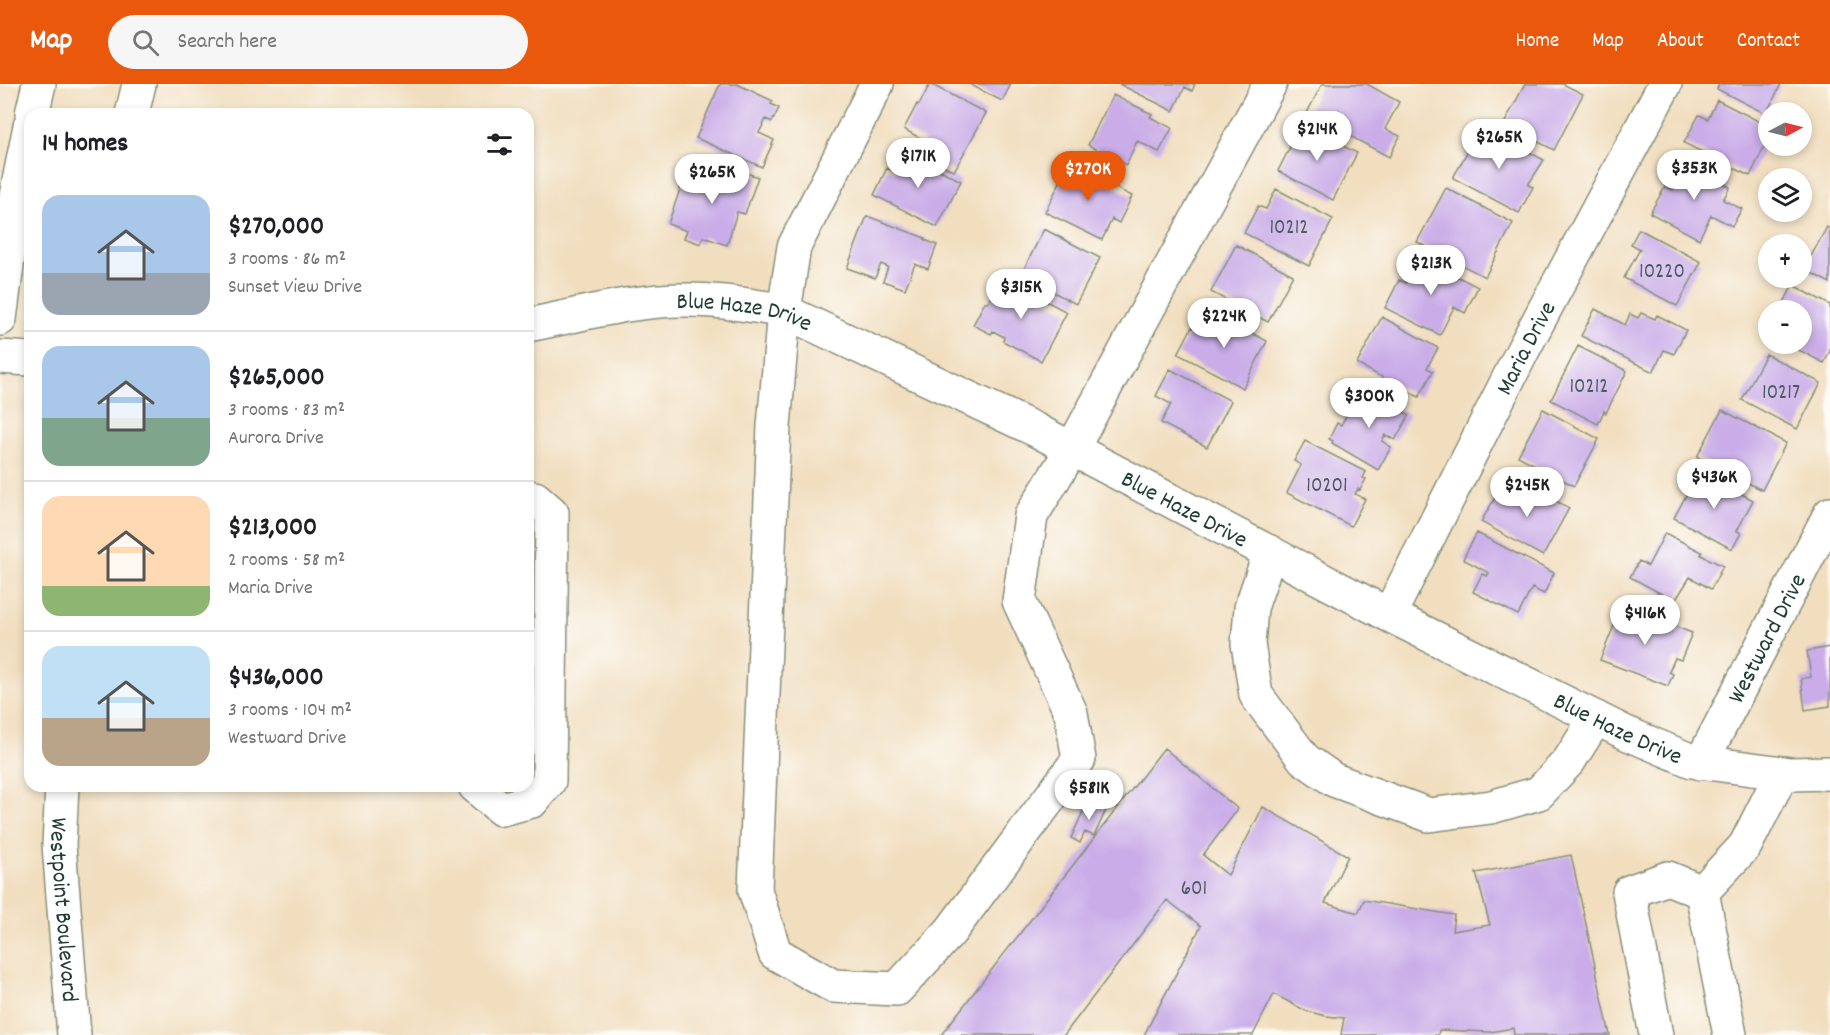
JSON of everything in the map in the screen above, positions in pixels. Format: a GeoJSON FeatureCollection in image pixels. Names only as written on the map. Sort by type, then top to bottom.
{"type":"FeatureCollection","features":[{"type":"Feature","properties":{"kind":"street"},"geometry":{"type":"LineString","coordinates":[[33,108],[39,84]]}},
{"type":"Feature","properties":{"kind":"street"},"geometry":{"type":"LineString","coordinates":[[133,108],[139,84]]}},
{"type":"Feature","properties":{"kind":"street"},"geometry":{"type":"LineString","coordinates":[[877,84],[794,247],[784,311],[774,426],[755,890],[775,953],[832,986],[897,989],[950,932],[1079,759],[1071,713],[1019,601],[1031,516],[1072,448],[1270,84]]}},
{"type":"Feature","properties":{"kind":"street","name":"Maria Drive"},"geometry":{"type":"LineString","coordinates":[[1389,615],[1524,348],[1665,84]]}},
{"type":"Feature","properties":{"kind":"street"},"geometry":{"type":"LineString","coordinates":[[0,319],[16,196],[24,156]]}},
{"type":"Feature","properties":{"kind":"street","name":"Blue Haze Drive"},"geometry":{"type":"LineString","coordinates":[[534,324],[632,305],[686,300],[741,302],[784,311],[1034,429],[1389,615],[1596,718],[1692,761],[1782,773],[1830,773]]}},
{"type":"Feature","properties":{"kind":"street"},"geometry":{"type":"LineString","coordinates":[[0,357],[24,359]]}},
{"type":"Feature","properties":{"kind":"street"},"geometry":{"type":"LineString","coordinates":[[482,792],[501,809],[532,801],[549,781],[552,513],[534,498]]}},
{"type":"Feature","properties":{"kind":"street","name":"Westward Drive"},"geometry":{"type":"LineString","coordinates":[[1701,763],[1830,514]]}},
{"type":"Feature","properties":{"kind":"street"},"geometry":{"type":"LineString","coordinates":[[1270,552],[1251,608],[1248,644],[1256,695],[1304,759],[1334,780],[1429,815],[1491,807],[1539,793],[1569,761],[1596,718]]}},
{"type":"Feature","properties":{"kind":"street"},"geometry":{"type":"LineString","coordinates":[[1702,892],[1745,846],[1782,773]]}},
{"type":"Feature","properties":{"kind":"street","name":"Westpoint Boulevard"},"geometry":{"type":"LineString","coordinates":[[62,792],[60,845],[74,1035]]}},
{"type":"Feature","properties":{"kind":"street"},"geometry":{"type":"LineString","coordinates":[[1656,1035],[1629,892],[1668,878],[1702,892]]}},
{"type":"Feature","properties":{"kind":"street"},"geometry":{"type":"LineString","coordinates":[[1702,892],[1730,1035]]}},
{"type":"Feature","properties":{"kind":"building"},"geometry":{"type":"Polygon","coordinates":[[[720,84],[737,84],[773,101],[771,104],[779,108],[772,122],[766,119],[759,133],[774,140],[762,167],[696,138],[720,84]]]}},
{"type":"Feature","properties":{"kind":"building"},"geometry":{"type":"Polygon","coordinates":[[[930,84],[986,113],[954,171],[919,153],[925,141],[904,129],[930,84]]]}},
{"type":"Feature","properties":{"kind":"building"},"geometry":{"type":"Polygon","coordinates":[[[969,84],[1011,84],[1002,101],[969,84]]]}},
{"type":"Feature","properties":{"kind":"building"},"geometry":{"type":"Polygon","coordinates":[[[1119,84],[1195,84],[1192,91],[1185,87],[1173,111],[1119,84]]]}},
{"type":"Feature","properties":{"kind":"building"},"geometry":{"type":"Polygon","coordinates":[[[1322,84],[1367,84],[1399,102],[1385,129],[1400,136],[1389,157],[1307,113],[1322,84]]]}},
{"type":"Feature","properties":{"kind":"building"},"geometry":{"type":"Polygon","coordinates":[[[1525,84],[1563,84],[1583,94],[1554,150],[1504,124],[1525,84]]]}},
{"type":"Feature","properties":{"kind":"building"},"geometry":{"type":"Polygon","coordinates":[[[1719,84],[1781,84],[1772,102],[1758,102],[1758,110],[1717,89],[1719,84]]]}},
{"type":"Feature","properties":{"kind":"building"},"geometry":{"type":"Polygon","coordinates":[[[1113,95],[1152,114],[1150,117],[1172,128],[1159,152],[1137,141],[1126,165],[1088,145],[1113,95]]]}},
{"type":"Feature","properties":{"kind":"building"},"geometry":{"type":"Polygon","coordinates":[[[1717,100],[1758,121],[1760,156],[1750,176],[1684,143],[1699,115],[1708,119],[1717,100]]]}},
{"type":"Feature","properties":{"kind":"building"},"geometry":{"type":"Polygon","coordinates":[[[1301,125],[1357,153],[1333,200],[1278,171],[1301,125]]]}},
{"type":"Feature","properties":{"kind":"building"},"geometry":{"type":"Polygon","coordinates":[[[1481,127],[1544,160],[1528,185],[1533,187],[1519,213],[1453,178],[1481,127]]]}},
{"type":"Feature","properties":{"kind":"building"},"geometry":{"type":"Polygon","coordinates":[[[906,152],[961,181],[937,227],[874,195],[887,168],[895,172],[906,152]]]}},
{"type":"Feature","properties":{"kind":"building"},"geometry":{"type":"Polygon","coordinates":[[[1678,159],[1730,187],[1723,200],[1742,209],[1732,226],[1711,215],[1699,239],[1650,213],[1665,187],[1673,190],[1675,186],[1666,181],[1678,159]]]}},
{"type":"Feature","properties":{"kind":"building"},"geometry":{"type":"Polygon","coordinates":[[[1069,164],[1132,196],[1119,223],[1112,219],[1102,240],[1045,212],[1069,164]]]}},
{"type":"Feature","properties":{"kind":"building"},"geometry":{"type":"Polygon","coordinates":[[[729,167],[758,177],[745,214],[737,212],[727,245],[703,237],[701,244],[684,238],[687,231],[668,224],[687,169],[713,178],[710,184],[722,188],[729,167]]]}},
{"type":"Feature","properties":{"kind":"building"},"geometry":{"type":"Polygon","coordinates":[[[1446,188],[1513,223],[1485,277],[1417,242],[1446,188]]]}},
{"type":"Feature","properties":{"kind":"building"},"geometry":{"type":"Polygon","coordinates":[[[1276,189],[1333,219],[1309,266],[1244,233],[1258,206],[1266,209],[1276,189]]]}},
{"type":"Feature","properties":{"kind":"building"},"geometry":{"type":"Polygon","coordinates":[[[867,216],[925,238],[937,245],[928,269],[915,264],[905,289],[883,281],[888,267],[881,264],[875,278],[847,268],[867,216]]]}},
{"type":"Feature","properties":{"kind":"building"},"geometry":{"type":"Polygon","coordinates":[[[1827,227],[1830,229],[1830,283],[1812,273],[1812,254],[1827,227]]]}},
{"type":"Feature","properties":{"kind":"building"},"geometry":{"type":"Polygon","coordinates":[[[1044,229],[1100,258],[1076,304],[1021,275],[1044,229]]]}},
{"type":"Feature","properties":{"kind":"building"},"geometry":{"type":"Polygon","coordinates":[[[1639,229],[1701,262],[1677,306],[1624,278],[1640,249],[1631,244],[1639,229]]]}},
{"type":"Feature","properties":{"kind":"building"},"geometry":{"type":"Polygon","coordinates":[[[1236,245],[1293,275],[1268,322],[1211,292],[1236,245]]]}},
{"type":"Feature","properties":{"kind":"building"},"geometry":{"type":"Polygon","coordinates":[[[1419,257],[1478,287],[1465,313],[1454,307],[1440,335],[1385,308],[1399,280],[1406,283],[1419,257]]]}},
{"type":"Feature","properties":{"kind":"building"},"geometry":{"type":"Polygon","coordinates":[[[1010,282],[1067,312],[1041,361],[1003,341],[1004,337],[993,331],[991,334],[973,325],[985,302],[988,303],[996,289],[1004,293],[1010,282]]]}},
{"type":"Feature","properties":{"kind":"building"},"geometry":{"type":"Polygon","coordinates":[[[1791,288],[1799,288],[1830,305],[1830,351],[1824,363],[1806,354],[1812,354],[1812,300],[1785,300],[1791,288]]]}},
{"type":"Feature","properties":{"kind":"building"},"geometry":{"type":"Polygon","coordinates":[[[1595,309],[1625,325],[1630,314],[1638,318],[1641,313],[1655,319],[1657,315],[1686,330],[1674,354],[1664,350],[1653,372],[1581,336],[1595,309]]]}},
{"type":"Feature","properties":{"kind":"building"},"geometry":{"type":"Polygon","coordinates":[[[1210,311],[1267,341],[1243,388],[1178,354],[1192,327],[1200,331],[1210,311]]]}},
{"type":"Feature","properties":{"kind":"building"},"geometry":{"type":"Polygon","coordinates":[[[1382,317],[1438,348],[1427,368],[1433,371],[1419,397],[1357,364],[1382,317]]]}},
{"type":"Feature","properties":{"kind":"building"},"geometry":{"type":"Polygon","coordinates":[[[1578,346],[1627,371],[1598,424],[1551,400],[1578,346]]]}},
{"type":"Feature","properties":{"kind":"building"},"geometry":{"type":"Polygon","coordinates":[[[1766,354],[1821,383],[1797,429],[1742,400],[1766,354]]]}},
{"type":"Feature","properties":{"kind":"building"},"geometry":{"type":"Polygon","coordinates":[[[1170,369],[1231,401],[1207,447],[1161,423],[1171,404],[1156,396],[1170,369]]]}},
{"type":"Feature","properties":{"kind":"building"},"geometry":{"type":"Polygon","coordinates":[[[1361,388],[1409,415],[1395,440],[1385,435],[1382,441],[1391,447],[1378,470],[1329,439],[1337,423],[1341,425],[1361,388]]]}},
{"type":"Feature","properties":{"kind":"building"},"geometry":{"type":"Polygon","coordinates":[[[1543,409],[1599,439],[1574,486],[1518,456],[1543,409]]]}},
{"type":"Feature","properties":{"kind":"building"},"geometry":{"type":"Polygon","coordinates":[[[1722,410],[1786,443],[1762,490],[1697,457],[1722,410]]]}},
{"type":"Feature","properties":{"kind":"building"},"geometry":{"type":"Polygon","coordinates":[[[1305,441],[1366,472],[1363,478],[1366,479],[1355,494],[1365,499],[1351,526],[1287,493],[1301,465],[1294,461],[1305,441]]]}},
{"type":"Feature","properties":{"kind":"building"},"geometry":{"type":"Polygon","coordinates":[[[1699,471],[1753,500],[1737,531],[1741,533],[1732,549],[1674,518],[1699,471]]]}},
{"type":"Feature","properties":{"kind":"building"},"geometry":{"type":"Polygon","coordinates":[[[1521,482],[1569,508],[1543,556],[1481,522],[1496,496],[1509,504],[1521,482]]]}},
{"type":"Feature","properties":{"kind":"building"},"geometry":{"type":"Polygon","coordinates":[[[1477,533],[1554,573],[1544,594],[1532,588],[1518,615],[1473,592],[1482,574],[1487,576],[1489,573],[1463,559],[1477,533]]]}},
{"type":"Feature","properties":{"kind":"building"},"geometry":{"type":"Polygon","coordinates":[[[1665,533],[1723,566],[1711,589],[1690,577],[1675,601],[1630,577],[1639,561],[1648,566],[1665,533]]]}},
{"type":"Feature","properties":{"kind":"building"},"geometry":{"type":"Polygon","coordinates":[[[1622,606],[1692,633],[1681,660],[1675,658],[1669,672],[1673,674],[1668,686],[1600,660],[1622,606]]]}},
{"type":"Feature","properties":{"kind":"building"},"geometry":{"type":"Polygon","coordinates":[[[1830,647],[1830,706],[1805,710],[1801,679],[1811,677],[1807,651],[1830,647]]]}},
{"type":"Feature","properties":{"kind":"building"},"geometry":{"type":"Polygon","coordinates":[[[1164,748],[1238,809],[1203,855],[1228,875],[1263,807],[1348,856],[1325,903],[1358,913],[1364,900],[1454,915],[1452,931],[1490,925],[1476,873],[1571,855],[1610,1035],[1514,1035],[1513,1028],[1490,1032],[1439,1030],[1438,1035],[1341,1035],[1344,1018],[1306,1011],[1274,994],[1253,1035],[1144,1035],[1201,926],[1167,900],[1064,1035],[941,1035],[1164,748]]]}},
{"type":"Feature","properties":{"kind":"building"},"geometry":{"type":"Polygon","coordinates":[[[1088,801],[1106,810],[1094,836],[1085,832],[1080,843],[1071,838],[1088,801]]]}}]}
